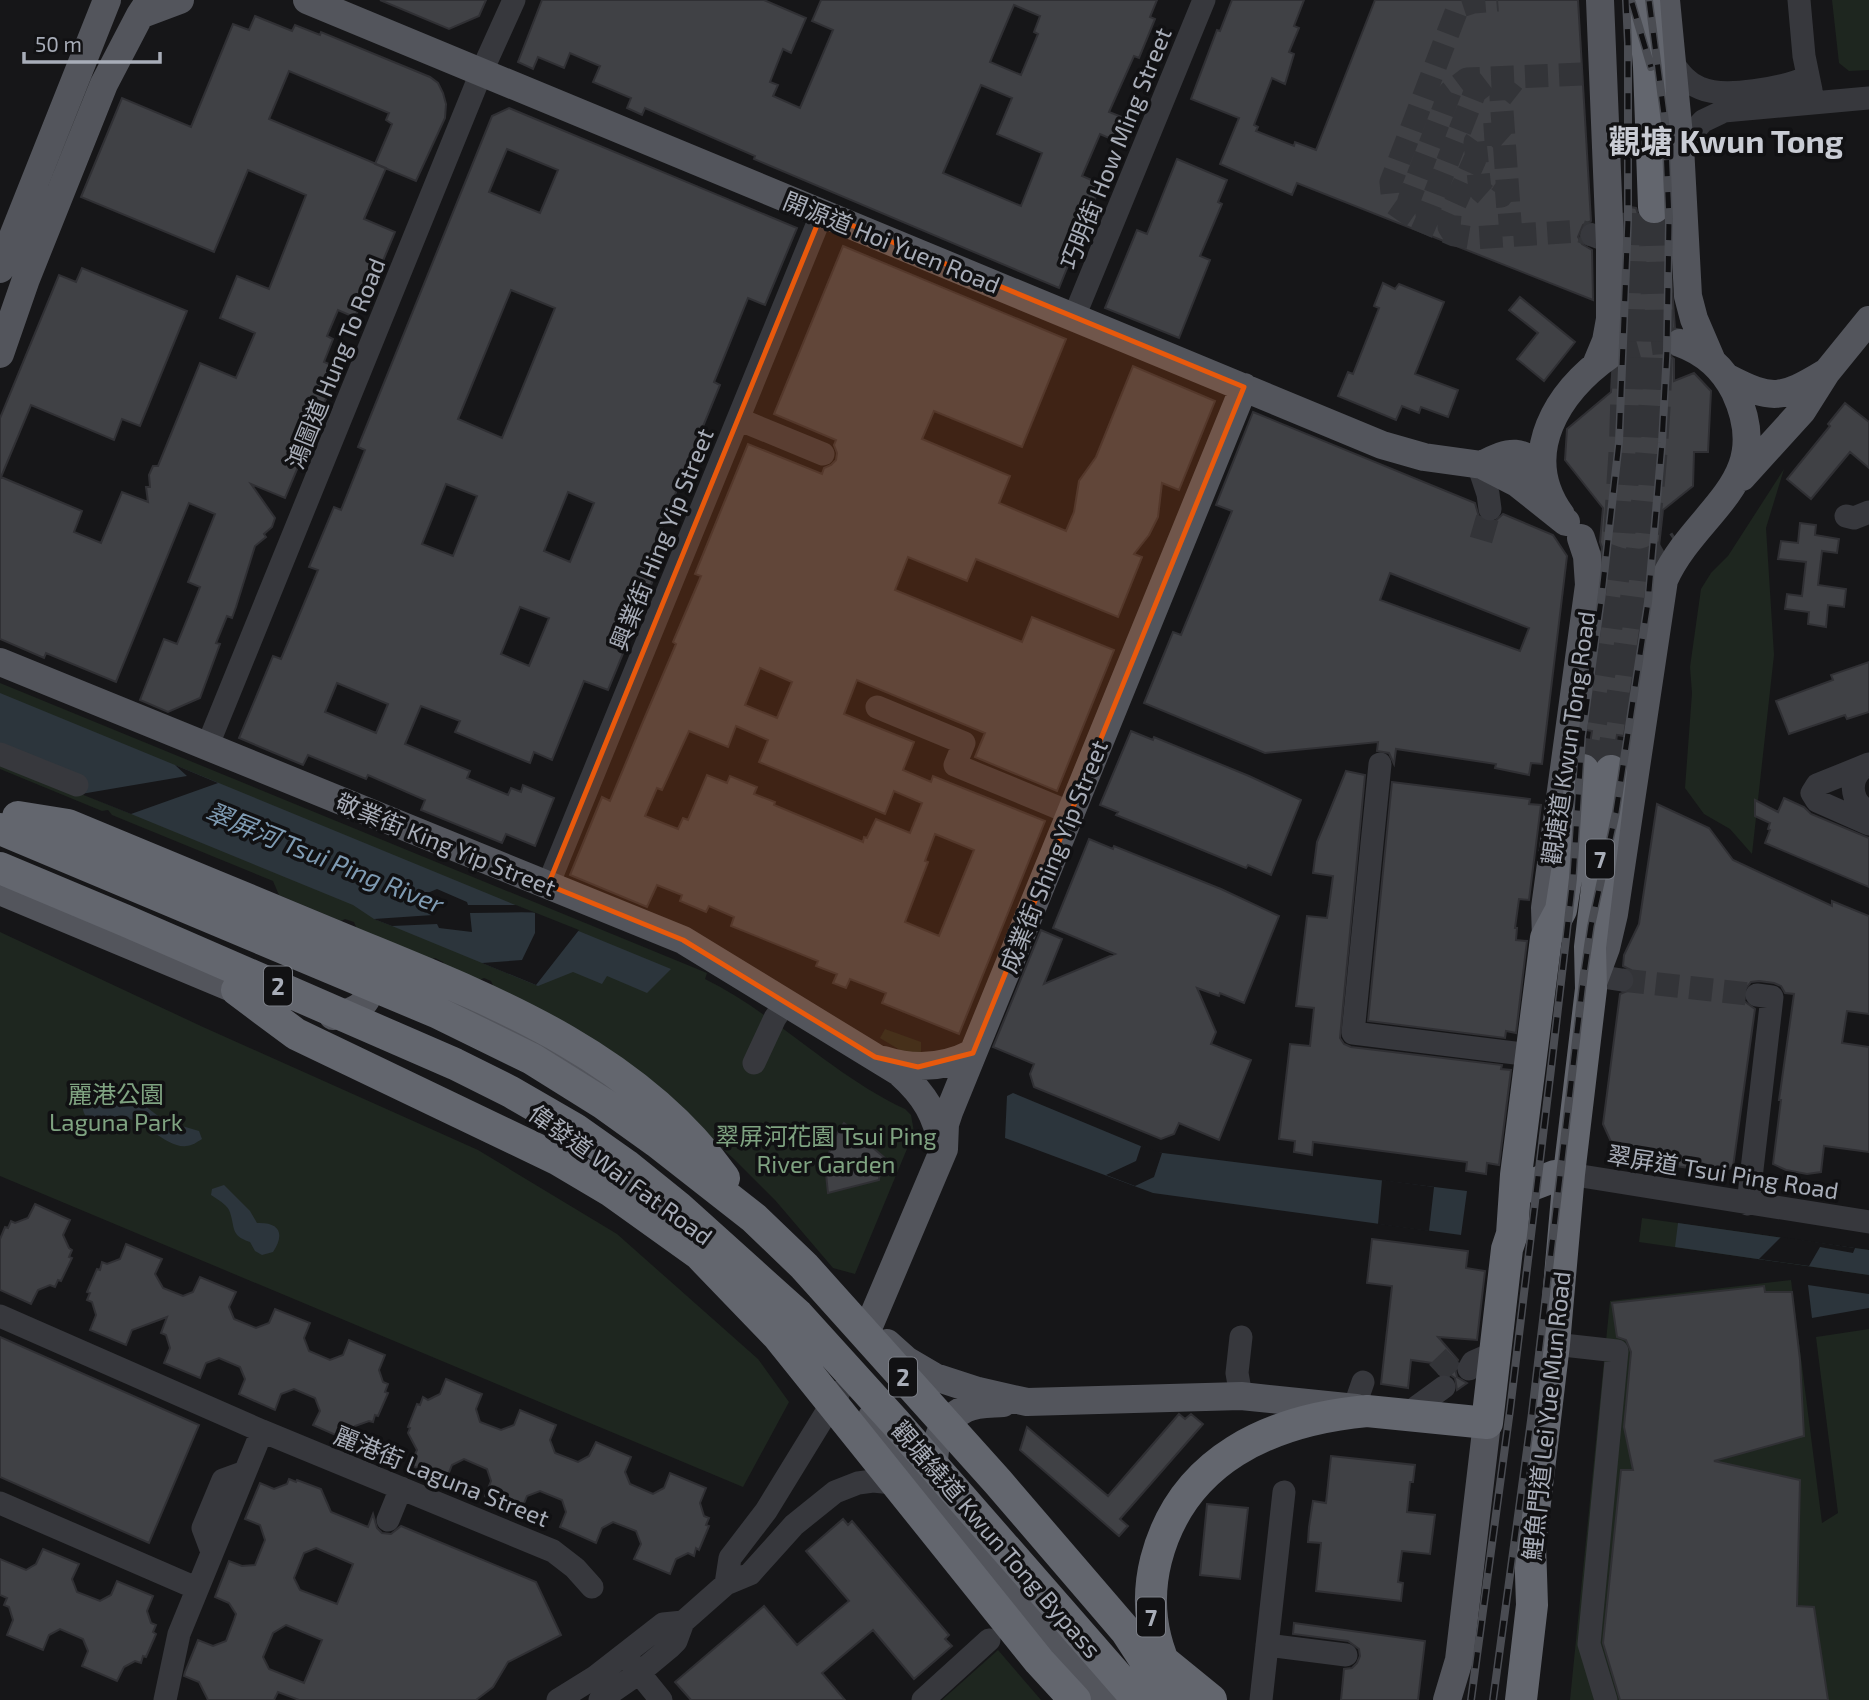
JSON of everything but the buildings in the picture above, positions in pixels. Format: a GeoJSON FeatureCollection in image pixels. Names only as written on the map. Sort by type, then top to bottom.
{"type":"FeatureCollection","features":[{"type":"Feature","properties":{"kind":"highway"},"geometry":{"type":"LineString","coordinates":[[1625,0],[1643,206],[1649,67],[1644,0]]}},
{"type":"Feature","properties":{"kind":"highway","name":"觀塘道 Kwun Tong Road"},"geometry":{"type":"LineString","coordinates":[[1516,1191],[1546,938],[1561,910],[1597,770],[1590,947],[1603,982],[1569,1174]]}},
{"type":"Feature","properties":{"kind":"highway"},"geometry":{"type":"LineString","coordinates":[[6,819],[68,825],[496,1002],[625,1078],[671,1118],[711,1160],[754,1218]]}},
{"type":"Feature","properties":{"kind":"highway","name":"觀塘繞道 Kwun Tong Bypass"},"geometry":{"type":"LineString","coordinates":[[6,819],[436,1012],[532,1059],[604,1104],[703,1177],[754,1218],[810,1273],[998,1482],[1126,1631],[1171,1700]]}},
{"type":"Feature","properties":{"kind":"highway","name":"觀塘繞道 Kwun Tong Bypass"},"geometry":{"type":"LineString","coordinates":[[0,868],[420,1048],[489,1081],[575,1129],[678,1207],[806,1324],[1138,1700]]}},
{"type":"Feature","properties":{"kind":"highway"},"geometry":{"type":"LineString","coordinates":[[237,990],[296,1034],[557,1159],[611,1191],[699,1254],[778,1336],[1032,1652],[1075,1700]]}},
{"type":"Feature","properties":{"kind":"highway"},"geometry":{"type":"LineString","coordinates":[[1516,1191],[1555,1176],[1569,1174]]}},
{"type":"Feature","properties":{"kind":"highway","name":"鯉魚門道 Lei Yue Mun Road"},"geometry":{"type":"LineString","coordinates":[[1521,1700],[1532,1605],[1530,1544],[1555,1344],[1569,1174]]}},
{"type":"Feature","properties":{"kind":"highway","name":"7"},"geometry":{"type":"LineString","coordinates":[[1183,1700],[1157,1646],[1151,1614],[1155,1565],[1166,1530],[1180,1503],[1215,1464],[1243,1446],[1361,1400],[1406,1414],[1487,1423],[1473,1360],[1516,1191]]}},
{"type":"Feature","properties":{"kind":"highway"},"geometry":{"type":"LineString","coordinates":[[678,1207],[699,1254]]}},
{"type":"Feature","properties":{"kind":"highway"},"geometry":{"type":"LineString","coordinates":[[1126,1631],[1219,1698]]}},
{"type":"Feature","properties":{"kind":"main road"},"geometry":{"type":"LineString","coordinates":[[0,266],[11,220],[107,0]]}},
{"type":"Feature","properties":{"kind":"main road"},"geometry":{"type":"LineString","coordinates":[[0,354],[8,306],[26,279],[104,84],[145,7],[180,0]]}},
{"type":"Feature","properties":{"kind":"main road"},"geometry":{"type":"LineString","coordinates":[[286,0],[338,15]]}},
{"type":"Feature","properties":{"kind":"main road","name":"開源道 Hoi Yuen Road"},"geometry":{"type":"LineString","coordinates":[[307,0],[1382,445],[1424,457],[1480,465],[1517,483],[1582,538]]}},
{"type":"Feature","properties":{"kind":"main road","name":"觀塘道 Kwun Tong Road"},"geometry":{"type":"LineString","coordinates":[[1546,938],[1545,908],[1589,586],[1587,556],[1582,538],[1555,506],[1543,474],[1542,447],[1550,422],[1563,402],[1604,360],[1610,319],[1601,240],[1592,73],[1600,0]]}},
{"type":"Feature","properties":{"kind":"main road","name":"觀塘道 Kwun Tong Road"},"geometry":{"type":"LineString","coordinates":[[1603,982],[1659,599],[1671,565],[1687,538],[1734,486],[1746,458],[1745,423],[1738,400],[1694,318],[1688,296],[1680,146],[1666,0]]}},
{"type":"Feature","properties":{"kind":"main road"},"geometry":{"type":"LineString","coordinates":[[1734,486],[1802,411],[1826,373],[1869,320]]}},
{"type":"Feature","properties":{"kind":"main road"},"geometry":{"type":"LineString","coordinates":[[1680,343],[1696,349],[1755,392],[1769,395],[1802,387],[1826,373]]}},
{"type":"Feature","properties":{"kind":"main road","name":"成業街 Shing Yip Street"},"geometry":{"type":"LineString","coordinates":[[869,1326],[944,1150],[949,1112],[1244,387]]}},
{"type":"Feature","properties":{"kind":"main road","name":"開源道 Hoi Yuen Road"},"geometry":{"type":"LineString","coordinates":[[1480,465],[1504,455],[1527,455],[1543,474]]}},
{"type":"Feature","properties":{"kind":"main road","name":"敬業街 King Yip Street"},"geometry":{"type":"LineString","coordinates":[[0,662],[683,940],[899,1072],[916,1087],[929,1104],[937,1121],[944,1150]]}},
{"type":"Feature","properties":{"kind":"main road"},"geometry":{"type":"LineString","coordinates":[[6,819],[62,845],[448,997],[542,1046],[614,1091],[668,1131],[720,1176],[906,1360],[935,1377],[978,1391],[1027,1402]]}},
{"type":"Feature","properties":{"kind":"main road","name":"偉發道 Wai Fat Road"},"geometry":{"type":"LineString","coordinates":[[0,891],[237,990],[312,1007],[512,1097],[576,1136],[705,1230],[774,1298],[845,1383],[1056,1652],[1094,1686],[1116,1700]]}},
{"type":"Feature","properties":{"kind":"main road"},"geometry":{"type":"LineString","coordinates":[[333,1016],[353,1012],[365,1004],[369,993],[364,974],[353,960]]}},
{"type":"Feature","properties":{"kind":"main road","name":"敬業街 King Yip Street"},"geometry":{"type":"LineString","coordinates":[[875,1057],[918,1067],[940,1066],[973,1053]]}},
{"type":"Feature","properties":{"kind":"main road"},"geometry":{"type":"LineString","coordinates":[[940,1503],[933,1458],[940,1433],[948,1422],[972,1406],[1241,1396],[1361,1400]]}},
{"type":"Feature","properties":{"kind":"main road"},"geometry":{"type":"LineString","coordinates":[[1447,1700],[1459,1660],[1487,1423]]}},
{"type":"Feature","properties":{"kind":"street","name":"鴻圖道 Hung To Road"},"geometry":{"type":"LineString","coordinates":[[206,747],[481,73],[514,0]]}},
{"type":"Feature","properties":{"kind":"street","name":"巧明街 How Ming Street"},"geometry":{"type":"LineString","coordinates":[[1074,317],[1204,0]]}},
{"type":"Feature","properties":{"kind":"street"},"geometry":{"type":"LineString","coordinates":[[1799,0],[1814,104]]}},
{"type":"Feature","properties":{"kind":"street"},"geometry":{"type":"LineString","coordinates":[[1672,62],[1688,81],[1713,93],[1772,87],[1808,77]]}},
{"type":"Feature","properties":{"kind":"street"},"geometry":{"type":"LineString","coordinates":[[1680,146],[1694,129],[1716,113],[1869,98]]}},
{"type":"Feature","properties":{"kind":"street","name":"興業街 Hing Yip Street"},"geometry":{"type":"LineString","coordinates":[[548,885],[822,212]]}},
{"type":"Feature","properties":{"kind":"street"},"geometry":{"type":"LineString","coordinates":[[0,266],[26,279]]}},
{"type":"Feature","properties":{"kind":"street"},"geometry":{"type":"LineString","coordinates":[[738,419],[823,454]]}},
{"type":"Feature","properties":{"kind":"street"},"geometry":{"type":"LineString","coordinates":[[1480,465],[1490,509]]}},
{"type":"Feature","properties":{"kind":"street"},"geometry":{"type":"LineString","coordinates":[[1846,516],[1854,518],[1869,512]]}},
{"type":"Feature","properties":{"kind":"street"},"geometry":{"type":"LineString","coordinates":[[877,707],[964,743],[955,765],[1070,813]]}},
{"type":"Feature","properties":{"kind":"street"},"geometry":{"type":"LineString","coordinates":[[0,754],[77,785]]}},
{"type":"Feature","properties":{"kind":"street"},"geometry":{"type":"LineString","coordinates":[[1380,764],[1353,1033],[1531,1055]]}},
{"type":"Feature","properties":{"kind":"street"},"geometry":{"type":"LineString","coordinates":[[1869,764],[1858,772],[1853,789],[1859,805],[1869,812]]}},
{"type":"Feature","properties":{"kind":"street"},"geometry":{"type":"LineString","coordinates":[[1869,764],[1817,785],[1812,793],[1817,801],[1869,824]]}},
{"type":"Feature","properties":{"kind":"street"},"geometry":{"type":"LineString","coordinates":[[1748,1204],[1765,996]]}},
{"type":"Feature","properties":{"kind":"street"},"geometry":{"type":"LineString","coordinates":[[754,1063],[775,1018],[786,1002]]}},
{"type":"Feature","properties":{"kind":"street","name":"翠屏道 Tsui Ping Road"},"geometry":{"type":"LineString","coordinates":[[1569,1174],[1869,1222]]}},
{"type":"Feature","properties":{"kind":"street","name":"麗港街 Laguna Street"},"geometry":{"type":"LineString","coordinates":[[0,1316],[262,1431],[553,1551],[575,1568],[592,1587]]}},
{"type":"Feature","properties":{"kind":"street"},"geometry":{"type":"LineString","coordinates":[[1241,1337],[1237,1373],[1241,1396]]}},
{"type":"Feature","properties":{"kind":"street"},"geometry":{"type":"LineString","coordinates":[[1555,1344],[1617,1351],[1589,1644],[1606,1700]]}},
{"type":"Feature","properties":{"kind":"street"},"geometry":{"type":"LineString","coordinates":[[726,1584],[730,1558],[766,1511],[845,1383]]}},
{"type":"Feature","properties":{"kind":"street"},"geometry":{"type":"LineString","coordinates":[[1406,1414],[1438,1384]]}},
{"type":"Feature","properties":{"kind":"street"},"geometry":{"type":"LineString","coordinates":[[166,1700],[175,1647],[196,1588],[262,1431]]}},
{"type":"Feature","properties":{"kind":"street"},"geometry":{"type":"LineString","coordinates":[[600,1700],[663,1624],[683,1622],[726,1584],[750,1574],[794,1525],[835,1492],[858,1483],[890,1481],[914,1486],[940,1503]]}},
{"type":"Feature","properties":{"kind":"street"},"geometry":{"type":"LineString","coordinates":[[388,1520],[401,1488]]}},
{"type":"Feature","properties":{"kind":"street"},"geometry":{"type":"LineString","coordinates":[[1261,1700],[1284,1492]]}},
{"type":"Feature","properties":{"kind":"street"},"geometry":{"type":"LineString","coordinates":[[0,1503],[196,1588]]}},
{"type":"Feature","properties":{"kind":"street"},"geometry":{"type":"LineString","coordinates":[[923,1700],[989,1640]]}},
{"type":"Feature","properties":{"kind":"street"},"geometry":{"type":"LineString","coordinates":[[1267,1645],[1346,1655]]}},
{"type":"Feature","properties":{"kind":"street"},"geometry":{"type":"LineString","coordinates":[[558,1700],[595,1677],[632,1664]]}},
{"type":"Feature","properties":{"kind":"street"},"geometry":{"type":"LineString","coordinates":[[632,1664],[661,1700]]}},
{"type":"Feature","properties":{"kind":"highlighted area"},"geometry":{"type":"Polygon","coordinates":[[[822,213],[1244,387],[973,1053],[918,1067],[875,1057],[683,940],[548,885],[822,213]]]}},
{"type":"Feature","properties":{"kind":"green space"},"geometry":{"type":"Polygon","coordinates":[[[1832,0],[1869,0],[1869,70],[1849,71],[1839,63],[1832,0]]]}},
{"type":"Feature","properties":{"kind":"green space"},"geometry":{"type":"Polygon","coordinates":[[[1784,469],[1766,528],[1774,655],[1752,854],[1730,829],[1704,814],[1685,788],[1692,693],[1690,667],[1701,589],[1711,573],[1728,556],[1784,469]]]}},
{"type":"Feature","properties":{"kind":"green space","name":"翠屏河花園 Tsui Ping River Garden"},"geometry":{"type":"Polygon","coordinates":[[[0,683],[707,973],[705,979],[756,1009],[853,1079],[905,1109],[911,1115],[914,1132],[855,1274],[833,1268],[775,1200],[691,1121],[495,990],[491,981],[484,978],[477,981],[447,969],[443,962],[435,958],[428,961],[358,932],[354,922],[345,919],[341,921],[279,895],[273,881],[112,815],[108,810],[102,811],[0,769],[0,683]]]}},
{"type":"Feature","properties":{"kind":"green space","name":"麗港公園 Laguna Park"},"geometry":{"type":"Polygon","coordinates":[[[0,932],[203,1027],[478,1150],[617,1234],[758,1359],[789,1402],[743,1487],[0,1176],[0,932]]]}},
{"type":"Feature","properties":{"kind":"green space"},"geometry":{"type":"Polygon","coordinates":[[[885,1029],[921,1042],[921,1056],[905,1053],[880,1038],[885,1029]]]}},
{"type":"Feature","properties":{"kind":"green space"},"geometry":{"type":"Polygon","coordinates":[[[1642,1218],[1869,1250],[1869,1275],[1639,1242],[1642,1218]]]}},
{"type":"Feature","properties":{"kind":"green space"},"geometry":{"type":"Polygon","coordinates":[[[1791,1280],[1822,1523],[1838,1513],[1816,1337],[1869,1329],[1869,1700],[1570,1700],[1610,1301],[1791,1280]]]}},
{"type":"Feature","properties":{"kind":"green space"},"geometry":{"type":"Polygon","coordinates":[[[998,1650],[1041,1700],[942,1700],[998,1650]]]}},
{"type":"Feature","properties":{"kind":"water","name":"翠屏河 Tsui Ping River"},"geometry":{"type":"Polygon","coordinates":[[[0,693],[671,969],[647,993],[607,976],[602,984],[573,972],[538,986],[374,919],[353,905],[75,791],[0,747],[0,693]]]}},
{"type":"Feature","properties":{"kind":"water"},"geometry":{"type":"Polygon","coordinates":[[[101,1086],[110,1088],[115,1097],[140,1102],[162,1119],[176,1120],[182,1126],[199,1131],[202,1139],[190,1145],[179,1146],[130,1119],[123,1120],[107,1133],[99,1132],[86,1117],[82,1105],[83,1099],[101,1086]]]}},
{"type":"Feature","properties":{"kind":"water"},"geometry":{"type":"Polygon","coordinates":[[[1013,1093],[1155,1152],[1467,1191],[1461,1235],[1153,1193],[1005,1138],[1007,1096],[1013,1093]]]}},
{"type":"Feature","properties":{"kind":"water"},"geometry":{"type":"Polygon","coordinates":[[[224,1185],[250,1211],[257,1223],[271,1225],[278,1230],[279,1240],[273,1252],[262,1255],[255,1251],[250,1242],[236,1233],[228,1208],[211,1195],[212,1189],[224,1185]]]}},
{"type":"Feature","properties":{"kind":"water"},"geometry":{"type":"Polygon","coordinates":[[[1678,1223],[1869,1250],[1869,1275],[1675,1247],[1678,1223]]]}},
{"type":"Feature","properties":{"kind":"water"},"geometry":{"type":"Polygon","coordinates":[[[1808,1285],[1869,1294],[1869,1308],[1812,1318],[1808,1285]]]}},
{"type":"Feature","properties":{"kind":"pier"},"geometry":{"type":"Polygon","coordinates":[[[175,765],[218,783],[131,814],[81,794],[187,776],[175,765]]]}},
{"type":"Feature","properties":{"kind":"pier"},"geometry":{"type":"Polygon","coordinates":[[[437,889],[467,902],[468,905],[516,905],[534,912],[470,913],[472,932],[439,928],[437,924],[392,926],[374,919],[433,915],[425,894],[437,889]]]}},
{"type":"Feature","properties":{"kind":"pier"},"geometry":{"type":"Polygon","coordinates":[[[535,913],[579,930],[536,985],[482,963],[522,960],[535,933],[535,913]]]}},
{"type":"Feature","properties":{"kind":"pier"},"geometry":{"type":"Polygon","coordinates":[[[1141,1146],[1162,1153],[1154,1177],[1135,1186],[1106,1175],[1136,1161],[1141,1146]]]}},
{"type":"Feature","properties":{"kind":"pier"},"geometry":{"type":"Polygon","coordinates":[[[1382,1180],[1434,1187],[1429,1231],[1378,1224],[1382,1180]]]}},
{"type":"Feature","properties":{"kind":"pier"},"geometry":{"type":"Polygon","coordinates":[[[1781,1237],[1855,1248],[1853,1253],[1820,1247],[1809,1266],[1759,1259],[1781,1237]]]}},
{"type":"Feature","properties":{"kind":"tunnel"},"geometry":{"type":"LineString","coordinates":[[1413,217],[1393,203],[1391,182],[1458,7],[1473,2],[1498,0]]}},
{"type":"Feature","properties":{"kind":"tunnel"},"geometry":{"type":"LineString","coordinates":[[1582,74],[1467,79],[1450,92],[1409,200],[1413,217],[1454,235],[1472,238],[1580,231],[1592,235]]}},
{"type":"Feature","properties":{"kind":"tunnel"},"geometry":{"type":"LineString","coordinates":[[1511,236],[1501,97],[1516,78]]}},
{"type":"Feature","properties":{"kind":"tunnel"},"geometry":{"type":"LineString","coordinates":[[1430,226],[1427,214],[1475,92],[1492,79]]}},
{"type":"Feature","properties":{"kind":"tunnel"},"geometry":{"type":"LineString","coordinates":[[1504,142],[1495,134],[1480,135],[1475,142],[1480,190],[1488,197],[1501,196],[1507,187]]}},
{"type":"Feature","properties":{"kind":"tunnel"},"geometry":{"type":"LineString","coordinates":[[1454,235],[1449,227],[1450,215],[1476,157]]}},
{"type":"Feature","properties":{"kind":"tunnel"},"geometry":{"type":"LineString","coordinates":[[1583,770],[1619,537],[1625,445],[1632,206]]}},
{"type":"Feature","properties":{"kind":"tunnel"},"geometry":{"type":"LineString","coordinates":[[1611,771],[1634,613],[1651,456],[1657,350],[1654,207]]}},
{"type":"Feature","properties":{"kind":"tunnel"},"geometry":{"type":"LineString","coordinates":[[1611,354],[1645,342],[1662,340],[1680,343]]}},
{"type":"Feature","properties":{"kind":"tunnel"},"geometry":{"type":"LineString","coordinates":[[1481,540],[1490,509]]}},
{"type":"Feature","properties":{"kind":"tunnel"},"geometry":{"type":"LineString","coordinates":[[1599,554],[1622,562],[1641,563],[1659,557],[1680,544]]}},
{"type":"Feature","properties":{"kind":"tunnel"},"geometry":{"type":"LineString","coordinates":[[1622,980],[1757,995]]}},
{"type":"Feature","properties":{"kind":"tunnel"},"geometry":{"type":"LineString","coordinates":[[1437,1373],[1455,1356]]}},
{"type":"Feature","properties":{"kind":"railway"},"geometry":{"type":"LineString","coordinates":[[1471,1700],[1510,1410],[1551,1069],[1573,878],[1582,737],[1619,442],[1628,220],[1626,0]]}},
{"type":"Feature","properties":{"kind":"railway"},"geometry":{"type":"LineString","coordinates":[[1493,1700],[1532,1413],[1584,973],[1591,926],[1616,812],[1648,602],[1662,443],[1669,220],[1665,122],[1649,0]]}},
{"type":"Feature","properties":{"kind":"railway"},"geometry":{"type":"LineString","coordinates":[[1632,3],[1651,67]]}},
{"type":"Feature","properties":{"kind":"district","name":"觀塘 Kwun Tong"},"geometry":{"type":"Point","coordinates":[1726,140]}}]}
